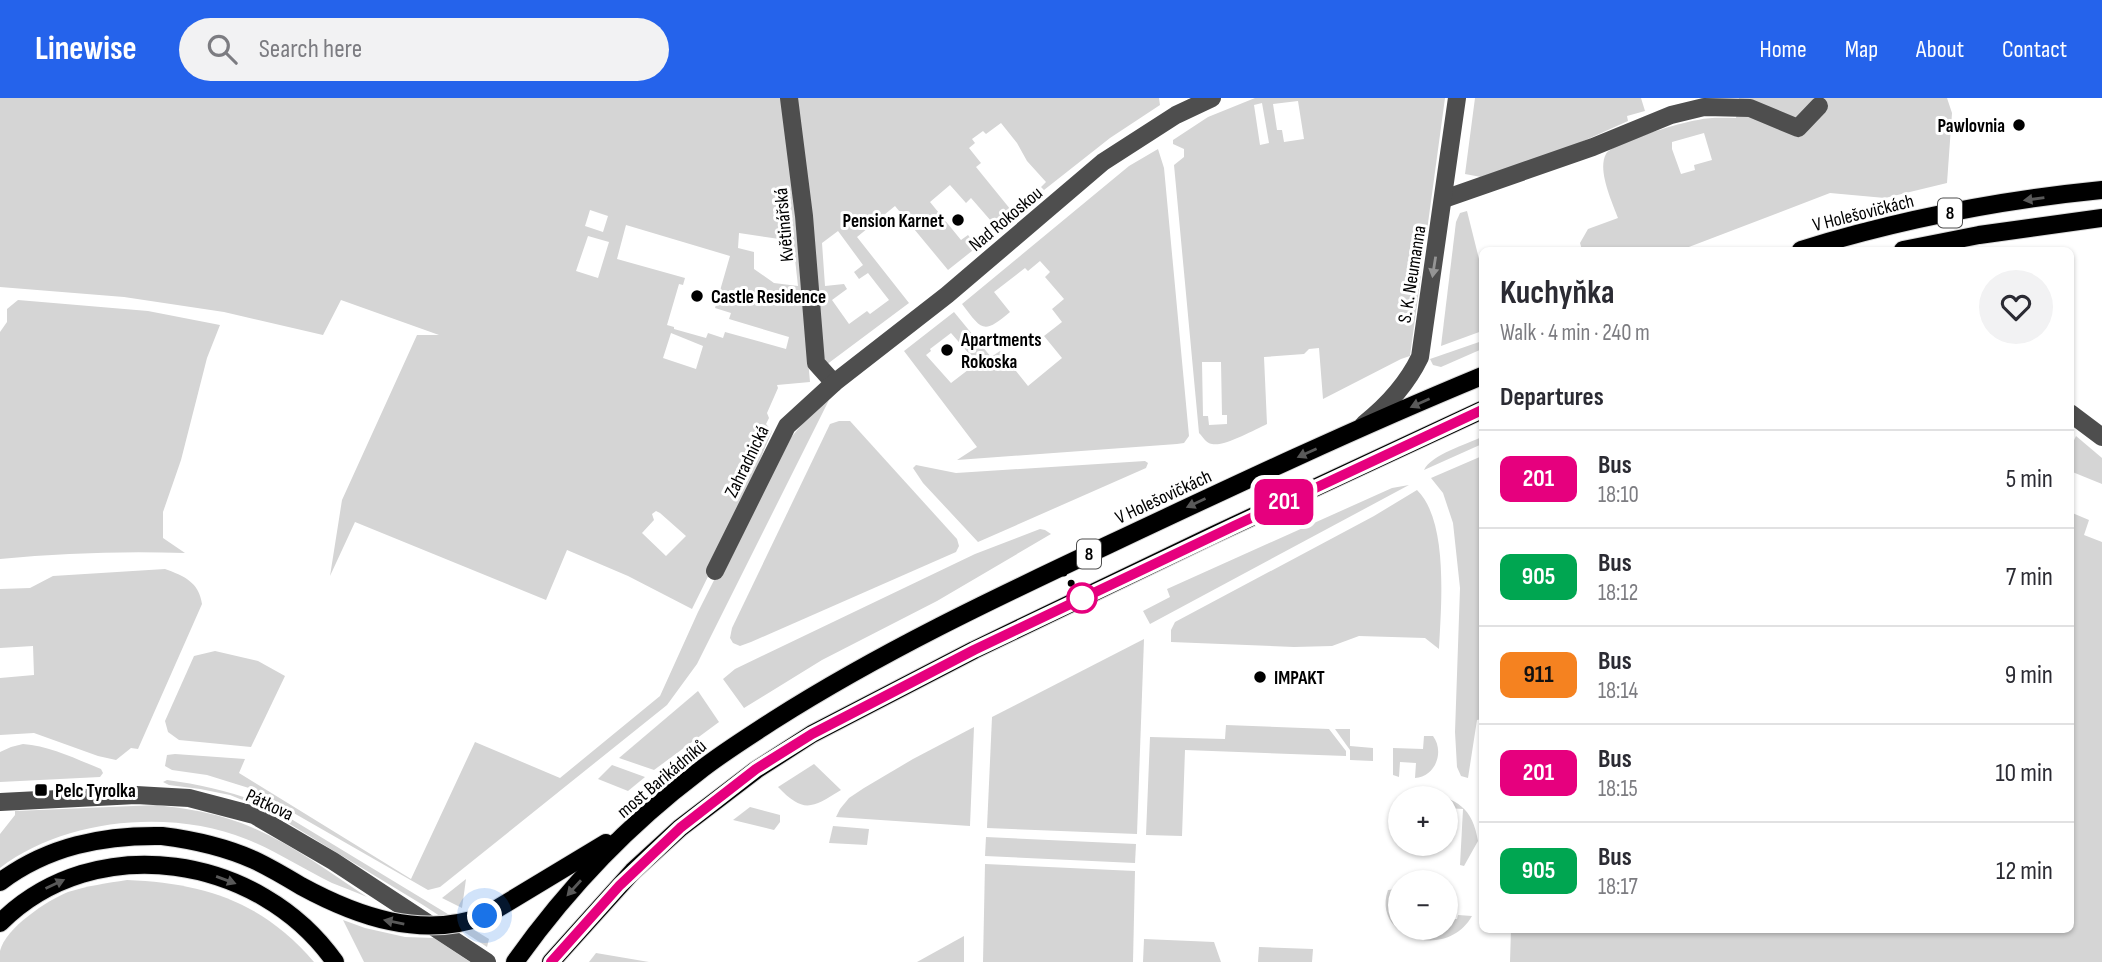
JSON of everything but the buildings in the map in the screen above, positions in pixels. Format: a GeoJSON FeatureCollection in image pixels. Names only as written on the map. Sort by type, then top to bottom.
{"type":"FeatureCollection","features":[{"type":"Feature","properties":{"kind":"main road","name":"V Holešovičkách"},"geometry":{"type":"LineString","coordinates":[[1811,247],[1872,229],[1961,211],[2102,190]]}},
{"type":"Feature","properties":{"kind":"main road","name":"8"},"geometry":{"type":"LineString","coordinates":[[1918,247],[1979,235],[2102,218]]}},
{"type":"Feature","properties":{"kind":"main road","name":"V Holešovičkách"},"geometry":{"type":"LineString","coordinates":[[759,730],[898,647],[1167,517],[1479,377]]}},
{"type":"Feature","properties":{"kind":"main road","name":"8"},"geometry":{"type":"LineString","coordinates":[[551,962],[624,881],[680,828],[756,769],[812,734],[1006,634],[1479,411]]}},
{"type":"Feature","properties":{"kind":"main road","name":"most Barikádníků"},"geometry":{"type":"LineString","coordinates":[[515,962],[547,918],[607,851],[698,771],[759,730]]}},
{"type":"Feature","properties":{"kind":"main road"},"geometry":{"type":"LineString","coordinates":[[0,882],[21,867],[73,845],[124,837],[162,836],[234,852],[326,898],[367,915],[403,924],[437,925],[470,921],[497,910],[639,822]]}},
{"type":"Feature","properties":{"kind":"main road"},"geometry":{"type":"LineString","coordinates":[[0,923],[40,890],[71,877],[109,866],[160,865],[215,876],[254,891],[302,923],[335,962]]}},
{"type":"Feature","properties":{"kind":"street","name":"Květinářská"},"geometry":{"type":"LineString","coordinates":[[789,98],[802,204],[816,363],[834,383]]}},
{"type":"Feature","properties":{"kind":"street","name":"Nad Rokoskou"},"geometry":{"type":"LineString","coordinates":[[834,383],[947,295],[1103,162],[1177,115],[1212,98]]}},
{"type":"Feature","properties":{"kind":"street","name":"S. K. Neumanna"},"geometry":{"type":"LineString","coordinates":[[1355,431],[1393,398],[1413,372],[1420,357],[1457,98]]}},
{"type":"Feature","properties":{"kind":"street"},"geometry":{"type":"LineString","coordinates":[[1444,199],[1593,147],[1671,115],[1704,107],[1750,108],[1798,128],[1819,106]]}},
{"type":"Feature","properties":{"kind":"street"},"geometry":{"type":"LineString","coordinates":[[1950,247],[1979,235]]}},
{"type":"Feature","properties":{"kind":"street","name":"Zahradnická"},"geometry":{"type":"LineString","coordinates":[[715,571],[787,426],[834,383]]}},
{"type":"Feature","properties":{"kind":"street"},"geometry":{"type":"LineString","coordinates":[[2074,416],[2102,437]]}},
{"type":"Feature","properties":{"kind":"street","name":"Pátkova"},"geometry":{"type":"LineString","coordinates":[[0,802],[136,795],[189,798],[254,815],[333,861],[487,962]]}},
{"type":"Feature","properties":{"kind":"shaded area"},"geometry":{"type":"Polygon","coordinates":[[[0,98],[785,98],[810,382],[777,385],[767,413],[769,418],[766,424],[772,431],[730,532],[692,609],[628,576],[567,550],[546,600],[355,522],[330,576],[342,500],[417,335],[439,335],[341,300],[323,335],[224,312],[124,297],[0,287],[0,98]],[[590,210],[585,226],[603,232],[608,216],[590,210]],[[626,225],[617,259],[685,278],[683,285],[679,284],[667,325],[674,329],[706,338],[708,333],[723,338],[725,332],[786,349],[789,337],[729,319],[731,313],[715,308],[730,256],[626,225]],[[739,233],[738,248],[754,252],[754,269],[774,283],[798,286],[793,241],[739,233]],[[588,236],[576,271],[598,278],[609,242],[588,236]],[[671,333],[663,358],[696,369],[703,346],[671,333]],[[656,511],[652,514],[654,520],[642,533],[666,556],[686,536],[656,511]]]}},
{"type":"Feature","properties":{"kind":"shaded area"},"geometry":{"type":"Polygon","coordinates":[[[795,98],[1159,98],[1160,105],[1110,138],[1044,190],[1041,187],[1046,182],[1027,161],[1001,123],[986,134],[983,131],[972,139],[975,143],[969,148],[981,163],[976,167],[1015,215],[998,229],[971,198],[966,203],[950,185],[930,202],[961,240],[968,235],[977,247],[948,270],[895,206],[857,237],[909,303],[826,365],[795,98]],[[838,231],[822,243],[825,286],[844,284],[847,289],[832,300],[849,324],[867,311],[870,314],[889,300],[868,273],[859,279],[854,272],[863,265],[838,231]]]}},
{"type":"Feature","properties":{"kind":"shaded area"},"geometry":{"type":"Polygon","coordinates":[[[1255,98],[1445,98],[1410,356],[1323,399],[1319,348],[1309,349],[1304,354],[1264,357],[1267,424],[1217,444],[1208,442],[1199,433],[1174,165],[1184,157],[1184,149],[1173,144],[1173,140],[1208,117],[1255,98]],[[1298,101],[1273,104],[1277,130],[1282,130],[1284,142],[1304,139],[1298,101]],[[1262,103],[1254,105],[1260,145],[1269,143],[1262,103]],[[1202,362],[1203,416],[1208,416],[1209,425],[1227,424],[1227,415],[1222,415],[1221,362],[1202,362]]]}},
{"type":"Feature","properties":{"kind":"shaded area"},"geometry":{"type":"Polygon","coordinates":[[[1475,98],[1641,98],[1645,111],[1627,116],[1628,121],[1568,148],[1481,177],[1465,174],[1475,98]]]}},
{"type":"Feature","properties":{"kind":"shaded area"},"geometry":{"type":"Polygon","coordinates":[[[1739,98],[1947,98],[1952,113],[1947,183],[1885,198],[1830,193],[1689,247],[1581,247],[1580,243],[1588,229],[1618,218],[1606,186],[1603,168],[1606,154],[1611,149],[1648,134],[1712,118],[1736,118],[1739,98]],[[1704,133],[1672,142],[1681,174],[1695,170],[1694,165],[1712,160],[1704,133]]]}},
{"type":"Feature","properties":{"kind":"shaded area"},"geometry":{"type":"Polygon","coordinates":[[[1158,149],[1164,168],[1189,436],[1184,443],[1177,444],[957,460],[977,447],[904,351],[954,312],[991,357],[1000,351],[1028,386],[1062,358],[1044,336],[1062,322],[1052,309],[1064,299],[1045,277],[1050,272],[1040,261],[1028,271],[1025,268],[994,292],[1010,312],[994,324],[979,324],[962,304],[1129,166],[1158,149]],[[951,333],[926,355],[951,383],[977,363],[951,333]]]}},
{"type":"Feature","properties":{"kind":"shaded area"},"geometry":{"type":"Polygon","coordinates":[[[1467,211],[1479,259],[1479,332],[1441,346],[1456,222],[1460,213],[1467,211]]]}},
{"type":"Feature","properties":{"kind":"shaded area"},"geometry":{"type":"Polygon","coordinates":[[[18,300],[148,311],[220,325],[207,358],[181,460],[163,512],[163,538],[185,553],[92,553],[0,559],[0,332],[7,322],[7,309],[18,300]]]}},
{"type":"Feature","properties":{"kind":"shaded area"},"geometry":{"type":"Polygon","coordinates":[[[1479,342],[1479,350],[1441,367],[1433,365],[1430,359],[1479,342]]]}},
{"type":"Feature","properties":{"kind":"shaded area"},"geometry":{"type":"Polygon","coordinates":[[[829,400],[697,664],[667,705],[440,887],[428,890],[252,789],[165,766],[167,755],[175,754],[245,759],[239,773],[411,879],[475,742],[560,778],[660,696],[698,612],[778,453],[814,410],[829,400]]]}},
{"type":"Feature","properties":{"kind":"shaded area"},"geometry":{"type":"Polygon","coordinates":[[[850,421],[957,539],[959,546],[956,552],[751,642],[740,646],[733,643],[730,638],[732,628],[830,424],[850,421]]]}},
{"type":"Feature","properties":{"kind":"shaded area"},"geometry":{"type":"Polygon","coordinates":[[[2076,436],[2102,458],[2102,484],[2074,473],[2076,436]]]}},
{"type":"Feature","properties":{"kind":"shaded area"},"geometry":{"type":"Polygon","coordinates":[[[1479,438],[1479,445],[1424,470],[1441,455],[1479,438]]]}},
{"type":"Feature","properties":{"kind":"shaded area"},"geometry":{"type":"Polygon","coordinates":[[[1479,457],[1479,720],[1468,778],[1461,776],[1457,767],[1455,732],[1460,588],[1453,523],[1443,493],[1431,478],[1479,457]]]}},
{"type":"Feature","properties":{"kind":"shaded area"},"geometry":{"type":"Polygon","coordinates":[[[1145,461],[1148,463],[1146,468],[978,542],[923,483],[913,468],[916,465],[956,473],[1145,461]]]}},
{"type":"Feature","properties":{"kind":"shaded area"},"geometry":{"type":"Polygon","coordinates":[[[1409,485],[1150,624],[1143,611],[1170,597],[1167,589],[1392,488],[1409,485]]]}},
{"type":"Feature","properties":{"kind":"shaded area"},"geometry":{"type":"Polygon","coordinates":[[[1417,490],[1427,504],[1439,543],[1439,649],[1425,638],[1359,636],[1332,646],[1171,642],[1171,630],[1175,622],[1374,516],[1417,490]]]}},
{"type":"Feature","properties":{"kind":"shaded area"},"geometry":{"type":"Polygon","coordinates":[[[2074,514],[2089,520],[2084,535],[2102,542],[2102,962],[1510,962],[1511,933],[2074,933],[2074,514]]]}},
{"type":"Feature","properties":{"kind":"shaded area"},"geometry":{"type":"Polygon","coordinates":[[[1040,529],[1051,534],[937,601],[822,660],[744,708],[723,679],[735,669],[975,554],[1040,529]]]}},
{"type":"Feature","properties":{"kind":"shaded area"},"geometry":{"type":"Polygon","coordinates":[[[165,569],[184,577],[194,585],[202,604],[138,749],[131,748],[116,760],[34,733],[0,735],[0,678],[34,675],[33,646],[0,648],[0,589],[30,588],[53,576],[165,569]]]}},
{"type":"Feature","properties":{"kind":"shaded area"},"geometry":{"type":"Polygon","coordinates":[[[1144,639],[1137,834],[987,828],[992,717],[1144,639]]]}},
{"type":"Feature","properties":{"kind":"shaded area"},"geometry":{"type":"Polygon","coordinates":[[[215,651],[258,661],[285,676],[251,747],[179,740],[168,732],[165,721],[194,656],[215,651]]]}},
{"type":"Feature","properties":{"kind":"shaded area"},"geometry":{"type":"Polygon","coordinates":[[[698,691],[719,722],[654,770],[619,758],[698,691]]]}},
{"type":"Feature","properties":{"kind":"shaded area"},"geometry":{"type":"Polygon","coordinates":[[[1226,725],[1329,729],[1346,751],[1346,756],[1185,750],[1182,836],[1146,835],[1150,737],[1225,739],[1226,725]]]}},
{"type":"Feature","properties":{"kind":"shaded area"},"geometry":{"type":"Polygon","coordinates":[[[974,727],[970,826],[836,817],[849,798],[864,788],[974,727]]]}},
{"type":"Feature","properties":{"kind":"shaded area"},"geometry":{"type":"Polygon","coordinates":[[[1335,729],[1350,729],[1350,746],[1373,748],[1373,761],[1350,760],[1350,750],[1335,729]]]}},
{"type":"Feature","properties":{"kind":"shaded area"},"geometry":{"type":"Polygon","coordinates":[[[1424,736],[1433,736],[1438,749],[1433,768],[1422,777],[1415,778],[1416,763],[1400,762],[1399,777],[1393,775],[1393,748],[1423,749],[1424,736]]]}},
{"type":"Feature","properties":{"kind":"shaded area"},"geometry":{"type":"Polygon","coordinates":[[[23,744],[63,754],[101,769],[103,773],[100,777],[0,782],[0,752],[23,744]]]}},
{"type":"Feature","properties":{"kind":"shaded area"},"geometry":{"type":"Polygon","coordinates":[[[814,764],[841,790],[823,801],[802,805],[778,787],[814,764]]]}},
{"type":"Feature","properties":{"kind":"shaded area"},"geometry":{"type":"Polygon","coordinates":[[[612,765],[645,777],[628,791],[598,779],[612,765]]]}},
{"type":"Feature","properties":{"kind":"shaded area"},"geometry":{"type":"Polygon","coordinates":[[[167,780],[221,790],[273,808],[489,939],[487,947],[265,809],[230,795],[163,782],[167,780]]]}},
{"type":"Feature","properties":{"kind":"shaded area"},"geometry":{"type":"Polygon","coordinates":[[[1458,804],[1468,813],[1478,841],[1464,866],[1460,865],[1463,809],[1458,809],[1458,804]]]}},
{"type":"Feature","properties":{"kind":"shaded area"},"geometry":{"type":"Polygon","coordinates":[[[157,805],[192,810],[245,825],[299,852],[367,897],[332,883],[246,839],[185,824],[153,822],[87,829],[55,838],[26,851],[0,868],[0,834],[15,815],[15,811],[157,805]]]}},
{"type":"Feature","properties":{"kind":"shaded area"},"geometry":{"type":"Polygon","coordinates":[[[750,807],[780,815],[780,822],[774,830],[733,820],[750,807]]]}},
{"type":"Feature","properties":{"kind":"shaded area"},"geometry":{"type":"Polygon","coordinates":[[[833,826],[869,829],[867,845],[829,843],[833,826]]]}},
{"type":"Feature","properties":{"kind":"shaded area"},"geometry":{"type":"Polygon","coordinates":[[[986,837],[1136,844],[1135,863],[985,856],[986,837]]]}},
{"type":"Feature","properties":{"kind":"shaded area"},"geometry":{"type":"Polygon","coordinates":[[[985,864],[1135,871],[1133,962],[983,962],[985,864]]]}},
{"type":"Feature","properties":{"kind":"shaded area"},"geometry":{"type":"Polygon","coordinates":[[[466,879],[462,908],[442,898],[466,879]]]}},
{"type":"Feature","properties":{"kind":"shaded area"},"geometry":{"type":"Polygon","coordinates":[[[127,880],[207,891],[253,910],[294,941],[314,962],[0,962],[0,951],[10,933],[39,908],[68,892],[127,880]]]}},
{"type":"Feature","properties":{"kind":"shaded area"},"geometry":{"type":"Polygon","coordinates":[[[1458,915],[1472,916],[1458,931],[1458,915]]]}},
{"type":"Feature","properties":{"kind":"shaded area"},"geometry":{"type":"Polygon","coordinates":[[[343,920],[405,937],[434,938],[470,962],[364,962],[343,920]]]}},
{"type":"Feature","properties":{"kind":"shaded area"},"geometry":{"type":"Polygon","coordinates":[[[964,936],[964,962],[917,962],[964,936]]]}},
{"type":"Feature","properties":{"kind":"shaded area"},"geometry":{"type":"Polygon","coordinates":[[[1144,939],[1214,942],[1221,962],[1143,962],[1144,939]]]}},
{"type":"Feature","properties":{"kind":"shaded area"},"geometry":{"type":"Polygon","coordinates":[[[1259,947],[1313,949],[1312,962],[1258,962],[1259,947]]]}},
{"type":"Feature","properties":{"kind":"shaded area"},"geometry":{"type":"Polygon","coordinates":[[[596,953],[649,962],[589,962],[596,953]]]}},
{"type":"Feature","properties":{"kind":"bus line","name":"201"},"geometry":{"type":"LineString","coordinates":[[551,962],[582,925],[655,849],[756,769],[812,734],[974,650],[1479,411]]}},
{"type":"Feature","properties":{"kind":"place","name":"Pawlovnia"},"geometry":{"type":"Point","coordinates":[2019,125]}},
{"type":"Feature","properties":{"kind":"place","name":"Pension Karnet"},"geometry":{"type":"Point","coordinates":[958,220]}},
{"type":"Feature","properties":{"kind":"place","name":"Castle Residence"},"geometry":{"type":"Point","coordinates":[697,296]}},
{"type":"Feature","properties":{"kind":"place","name":"Apartments Rokoska"},"geometry":{"type":"Point","coordinates":[947,350]}},
{"type":"Feature","properties":{"kind":"place","name":"IMPAKT"},"geometry":{"type":"Point","coordinates":[1260,677]}},
{"type":"Feature","properties":{"kind":"place","name":"Pelc Tyrolka"},"geometry":{"type":"Point","coordinates":[41,790]}},
{"type":"Feature","properties":{"kind":"route"},"geometry":{"type":"LineString","coordinates":[[485,916],[639,822],[698,771],[747,737],[898,647],[1060,568],[1082,598]]}}]}
